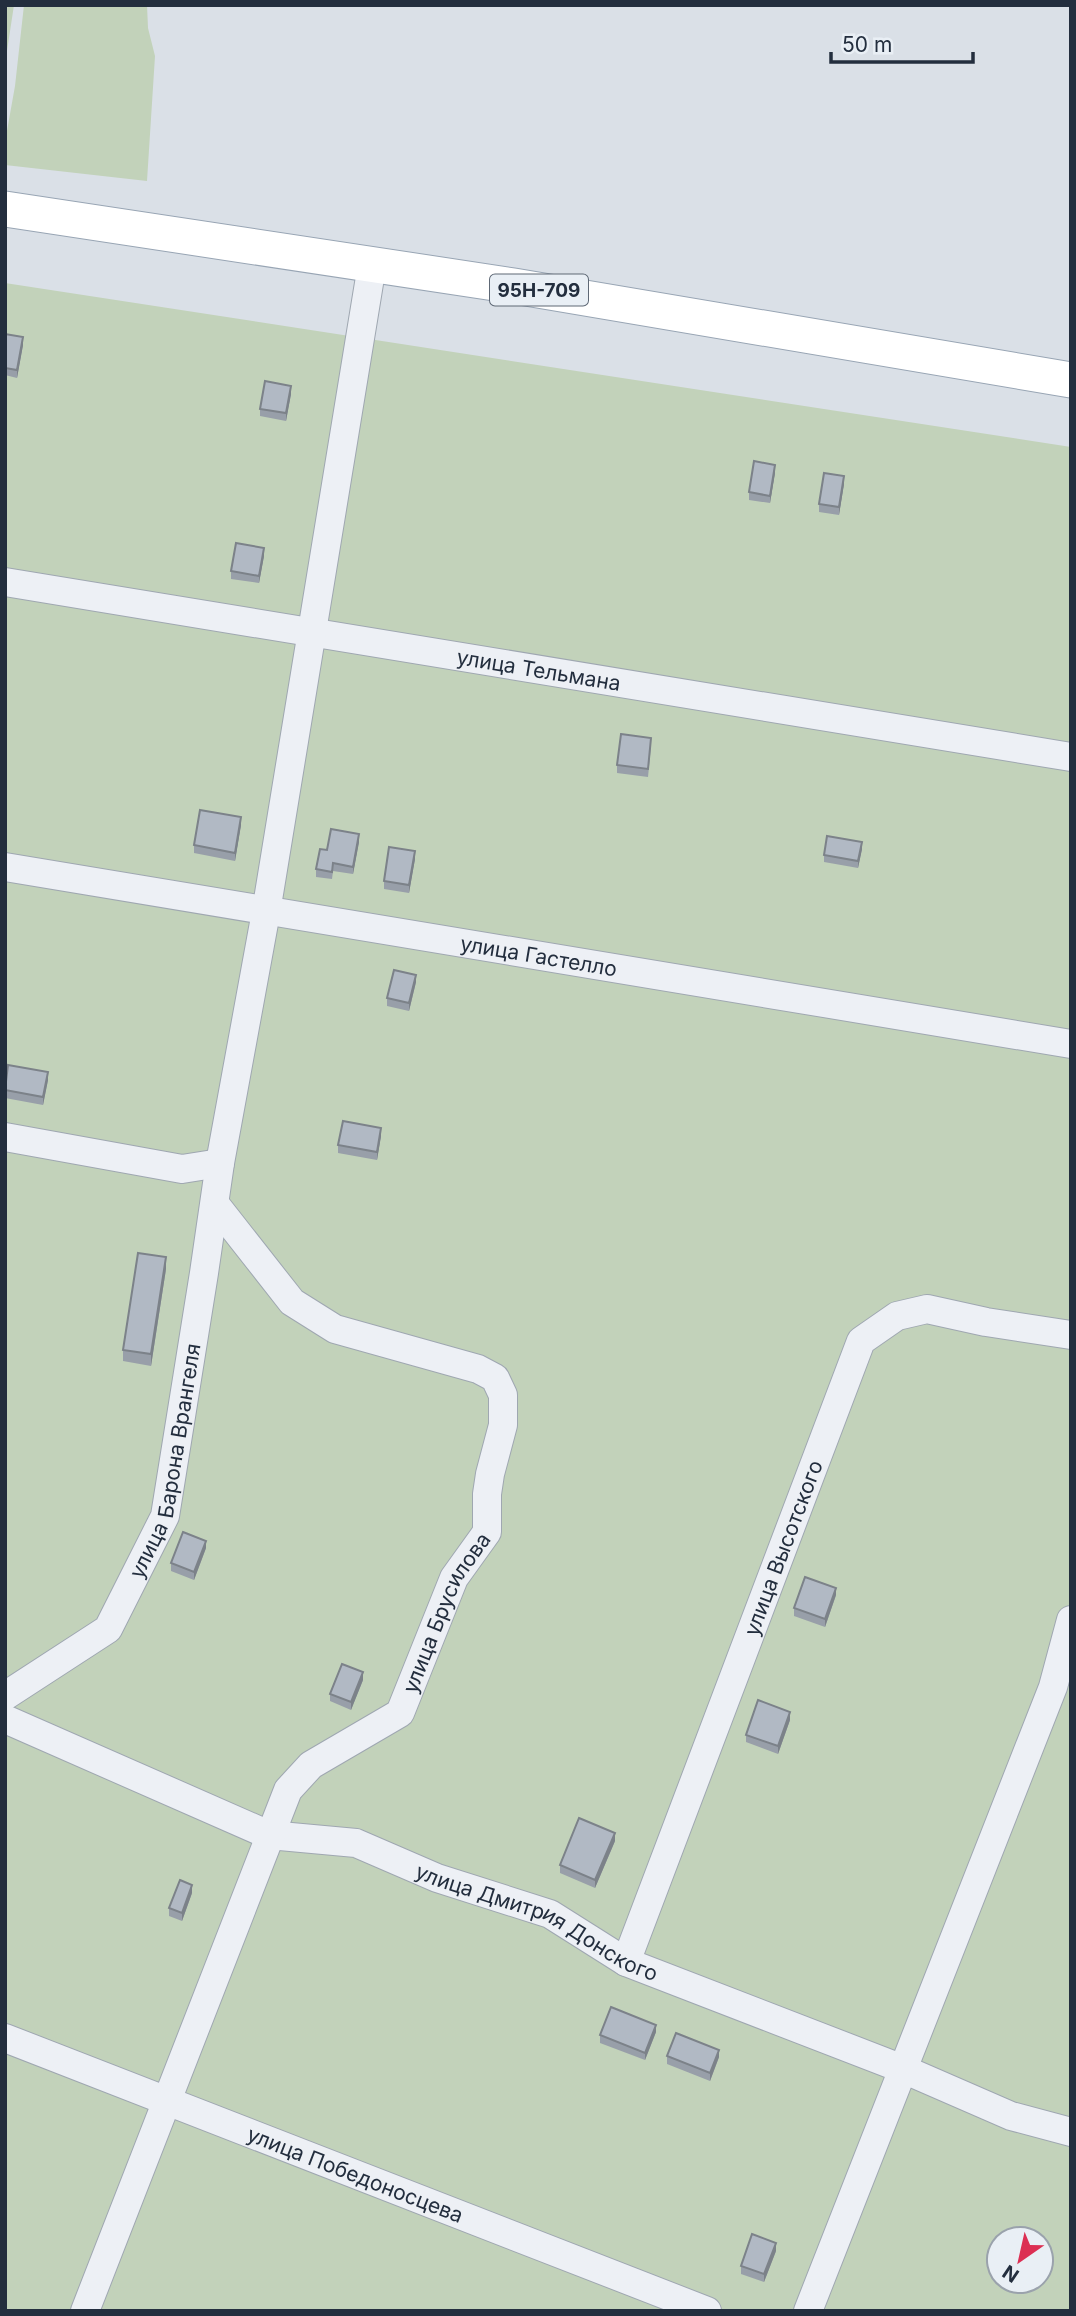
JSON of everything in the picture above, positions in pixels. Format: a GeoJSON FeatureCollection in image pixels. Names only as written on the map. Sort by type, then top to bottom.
{"type":"FeatureCollection","features":[{"type":"Feature","properties":{"kind":"main road","name":"95Н-709"},"geometry":{"type":"LineString","coordinates":[[5,209],[514,286],[1071,380]]}},
{"type":"Feature","properties":{"kind":"street","name":"улица Барона Врангеля"},"geometry":{"type":"LineString","coordinates":[[5,1696],[108,1629],[165,1516],[220,1163],[266,912],[372,265]]}},
{"type":"Feature","properties":{"kind":"street","name":"улица Тельмана"},"geometry":{"type":"LineString","coordinates":[[5,582],[1071,757]]}},
{"type":"Feature","properties":{"kind":"street","name":"улица Гастелло"},"geometry":{"type":"LineString","coordinates":[[5,867],[1071,1044]]}},
{"type":"Feature","properties":{"kind":"street"},"geometry":{"type":"LineString","coordinates":[[5,1137],[182,1169],[220,1163]]}},
{"type":"Feature","properties":{"kind":"street","name":"улица Брусилова"},"geometry":{"type":"LineString","coordinates":[[85,2311],[288,1790],[311,1765],[401,1713],[454,1578],[487,1532],[489,1474],[503,1425],[503,1395],[495,1378],[478,1369],[335,1329],[292,1302],[215,1204]]}},
{"type":"Feature","properties":{"kind":"street","name":"улица Высотского"},"geometry":{"type":"LineString","coordinates":[[625,1962],[861,1341],[897,1316],[927,1309],[986,1322],[1071,1335]]}},
{"type":"Feature","properties":{"kind":"street"},"geometry":{"type":"LineString","coordinates":[[808,2311],[1052,1687],[1071,1620]]}},
{"type":"Feature","properties":{"kind":"street","name":"улица Дмитрия Донского"},"geometry":{"type":"LineString","coordinates":[[5,1719],[269,1835],[356,1843],[438,1878],[550,1914],[625,1962],[904,2069],[1010,2116],[1071,2132]]}},
{"type":"Feature","properties":{"kind":"street","name":"улица Победоносцева"},"geometry":{"type":"LineString","coordinates":[[5,2039],[707,2311]]}},
{"type":"Feature","properties":{"kind":"green space"},"geometry":{"type":"Polygon","coordinates":[[[5,5],[14,5],[5,64],[5,5]]]}},
{"type":"Feature","properties":{"kind":"green space"},"geometry":{"type":"Polygon","coordinates":[[[24,5],[147,5],[148,28],[155,56],[147,181],[5,165],[5,142],[15,86],[24,5]]]}},
{"type":"Feature","properties":{"kind":"green space"},"geometry":{"type":"Polygon","coordinates":[[[5,283],[1071,447],[1071,2311],[5,2311],[5,283]]]}},
{"type":"Feature","properties":{"kind":"building"},"geometry":{"type":"Polygon","coordinates":[[[5,334],[23,337],[17,370],[5,368],[5,334]]]}},
{"type":"Feature","properties":{"kind":"building"},"geometry":{"type":"Polygon","coordinates":[[[265,381],[291,386],[286,413],[260,409],[265,381]]]}},
{"type":"Feature","properties":{"kind":"building"},"geometry":{"type":"Polygon","coordinates":[[[754,461],[775,465],[770,496],[749,492],[754,461]]]}},
{"type":"Feature","properties":{"kind":"building"},"geometry":{"type":"Polygon","coordinates":[[[824,473],[844,476],[839,507],[819,504],[824,473]]]}},
{"type":"Feature","properties":{"kind":"building"},"geometry":{"type":"Polygon","coordinates":[[[236,543],[264,548],[259,576],[231,571],[236,543]]]}},
{"type":"Feature","properties":{"kind":"building"},"geometry":{"type":"Polygon","coordinates":[[[621,734],[651,738],[648,769],[617,765],[621,734]]]}},
{"type":"Feature","properties":{"kind":"building"},"geometry":{"type":"Polygon","coordinates":[[[200,810],[241,817],[235,853],[194,845],[200,810]]]}},
{"type":"Feature","properties":{"kind":"building"},"geometry":{"type":"Polygon","coordinates":[[[331,829],[359,834],[353,867],[333,863],[332,872],[316,869],[320,849],[327,850],[331,829]]]}},
{"type":"Feature","properties":{"kind":"building"},"geometry":{"type":"Polygon","coordinates":[[[827,836],[862,842],[858,861],[824,855],[827,836]]]}},
{"type":"Feature","properties":{"kind":"building"},"geometry":{"type":"Polygon","coordinates":[[[389,847],[415,851],[409,885],[384,881],[389,847]]]}},
{"type":"Feature","properties":{"kind":"building"},"geometry":{"type":"Polygon","coordinates":[[[394,970],[416,975],[409,1003],[387,998],[394,970]]]}},
{"type":"Feature","properties":{"kind":"building"},"geometry":{"type":"Polygon","coordinates":[[[8,1065],[48,1072],[43,1097],[5,1090],[8,1065]]]}},
{"type":"Feature","properties":{"kind":"building"},"geometry":{"type":"Polygon","coordinates":[[[343,1121],[381,1128],[377,1152],[338,1145],[343,1121]]]}},
{"type":"Feature","properties":{"kind":"building"},"geometry":{"type":"Polygon","coordinates":[[[138,1253],[166,1257],[151,1354],[123,1350],[138,1253]]]}},
{"type":"Feature","properties":{"kind":"building"},"geometry":{"type":"Polygon","coordinates":[[[183,1532],[206,1541],[194,1572],[171,1563],[183,1532]]]}},
{"type":"Feature","properties":{"kind":"building"},"geometry":{"type":"Polygon","coordinates":[[[805,1577],[836,1588],[825,1619],[794,1608],[805,1577]]]}},
{"type":"Feature","properties":{"kind":"building"},"geometry":{"type":"Polygon","coordinates":[[[342,1664],[363,1672],[351,1702],[330,1694],[342,1664]]]}},
{"type":"Feature","properties":{"kind":"building"},"geometry":{"type":"Polygon","coordinates":[[[758,1700],[790,1712],[778,1746],[746,1735],[758,1700]]]}},
{"type":"Feature","properties":{"kind":"building"},"geometry":{"type":"Polygon","coordinates":[[[579,1818],[615,1833],[595,1880],[560,1865],[579,1818]]]}},
{"type":"Feature","properties":{"kind":"building"},"geometry":{"type":"Polygon","coordinates":[[[180,1880],[192,1885],[182,1913],[169,1908],[180,1880]]]}},
{"type":"Feature","properties":{"kind":"building"},"geometry":{"type":"Polygon","coordinates":[[[611,2007],[656,2025],[645,2053],[600,2035],[611,2007]]]}},
{"type":"Feature","properties":{"kind":"building"},"geometry":{"type":"Polygon","coordinates":[[[676,2033],[719,2050],[710,2073],[667,2056],[676,2033]]]}},
{"type":"Feature","properties":{"kind":"building"},"geometry":{"type":"Polygon","coordinates":[[[752,2234],[776,2243],[764,2274],[741,2266],[752,2234]]]}}]}
